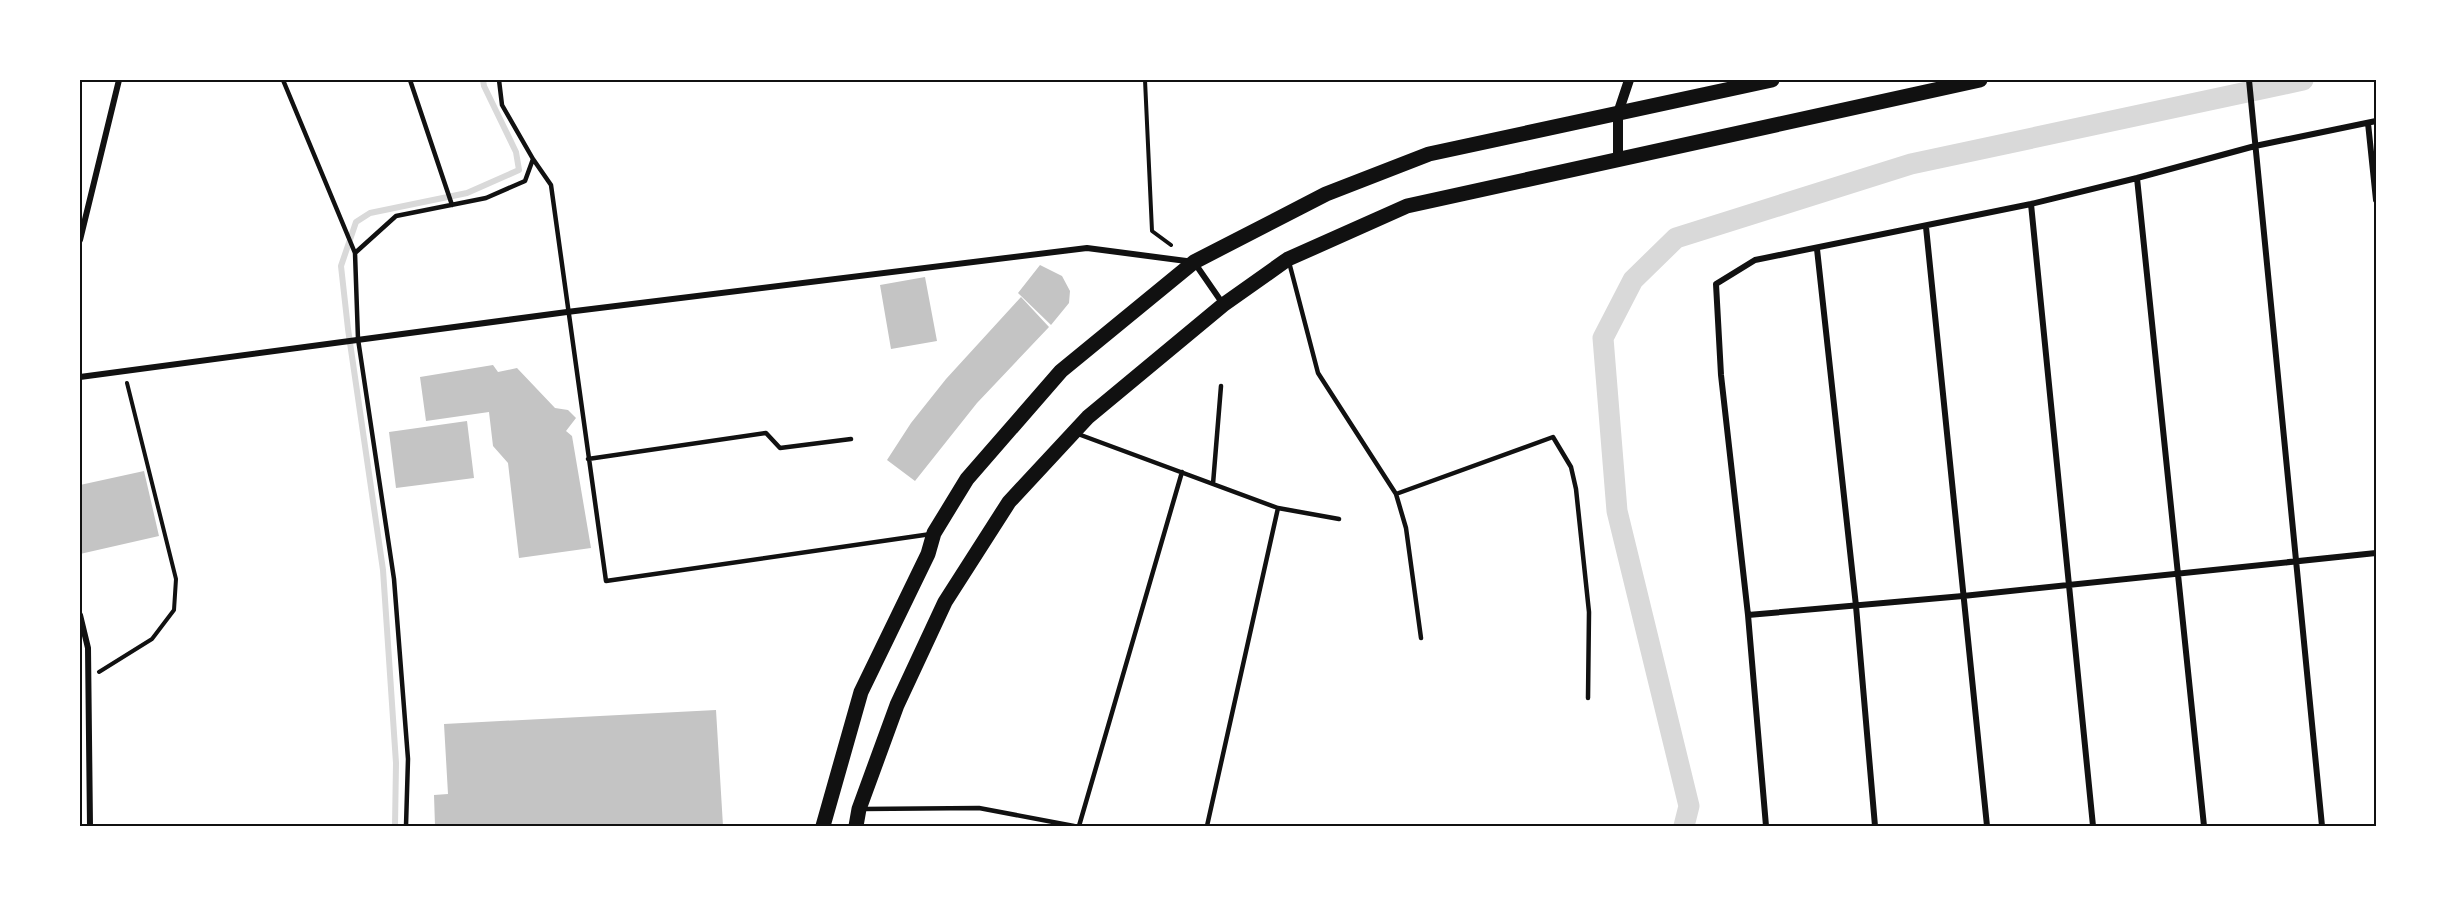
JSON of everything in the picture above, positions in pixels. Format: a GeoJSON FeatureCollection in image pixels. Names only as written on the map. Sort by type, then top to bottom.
{"type":"FeatureCollection","features":[{"type":"Feature","properties":{"kind":"main road"},"geometry":{"type":"LineString","coordinates":[[823,826],[861,692],[928,554],[934,533],[967,479],[1061,371],[1194,262],[1326,194],[1429,154],[1772,80]]}},
{"type":"Feature","properties":{"kind":"main road"},"geometry":{"type":"LineString","coordinates":[[856,826],[859,809],[897,705],[945,602],[1009,502],[1088,417],[1223,305],[1288,259],[1407,206],[1980,80]]}},
{"type":"Feature","properties":{"kind":"street"},"geometry":{"type":"LineString","coordinates":[[80,240],[118,80]]}},
{"type":"Feature","properties":{"kind":"street"},"geometry":{"type":"LineString","coordinates":[[1618,159],[1618,113],[1629,80]]}},
{"type":"Feature","properties":{"kind":"street"},"geometry":{"type":"LineString","coordinates":[[2249,80],[2322,826]]}},
{"type":"Feature","properties":{"kind":"street"},"geometry":{"type":"LineString","coordinates":[[1766,826],[1748,615],[1721,375],[1716,284],[1755,260],[2031,204],[2255,146],[2376,121]]}},
{"type":"Feature","properties":{"kind":"street"},"geometry":{"type":"LineString","coordinates":[[2368,123],[2376,200]]}},
{"type":"Feature","properties":{"kind":"street"},"geometry":{"type":"LineString","coordinates":[[2138,178],[2204,826]]}},
{"type":"Feature","properties":{"kind":"street"},"geometry":{"type":"LineString","coordinates":[[2031,204],[2093,826]]}},
{"type":"Feature","properties":{"kind":"street"},"geometry":{"type":"LineString","coordinates":[[1926,227],[1987,826]]}},
{"type":"Feature","properties":{"kind":"street"},"geometry":{"type":"LineString","coordinates":[[80,377],[567,312],[1087,248],[1194,262],[1223,305]]}},
{"type":"Feature","properties":{"kind":"street"},"geometry":{"type":"LineString","coordinates":[[1817,249],[1856,606],[1875,826]]}},
{"type":"Feature","properties":{"kind":"street"},"geometry":{"type":"LineString","coordinates":[[1748,615],[1963,596],[2376,553]]}},
{"type":"Feature","properties":{"kind":"street"},"geometry":{"type":"LineString","coordinates":[[80,615],[88,648],[90,826]]}},
{"type":"Feature","properties":{"kind":"lane"},"geometry":{"type":"LineString","coordinates":[[283,80],[355,253],[358,339],[394,579],[408,759],[406,826]]}},
{"type":"Feature","properties":{"kind":"lane"},"geometry":{"type":"LineString","coordinates":[[411,80],[452,205]]}},
{"type":"Feature","properties":{"kind":"lane"},"geometry":{"type":"LineString","coordinates":[[499,80],[502,105],[550,185],[606,580],[934,533]]}},
{"type":"Feature","properties":{"kind":"lane"},"geometry":{"type":"LineString","coordinates":[[355,253],[396,216],[486,198],[525,181],[533,159]]}},
{"type":"Feature","properties":{"kind":"lane"},"geometry":{"type":"LineString","coordinates":[[1288,259],[1318,373],[1396,494],[1406,528],[1421,638]]}},
{"type":"Feature","properties":{"kind":"lane"},"geometry":{"type":"LineString","coordinates":[[1213,484],[1221,386]]}},
{"type":"Feature","properties":{"kind":"lane"},"geometry":{"type":"LineString","coordinates":[[588,459],[766,433],[780,448],[851,439]]}},
{"type":"Feature","properties":{"kind":"lane"},"geometry":{"type":"LineString","coordinates":[[1074,433],[1278,507],[1340,519]]}},
{"type":"Feature","properties":{"kind":"lane"},"geometry":{"type":"LineString","coordinates":[[1396,494],[1518,452],[1553,437],[1571,468],[1576,489],[1589,612],[1588,698]]}},
{"type":"Feature","properties":{"kind":"lane"},"geometry":{"type":"LineString","coordinates":[[1079,826],[1182,472]]}},
{"type":"Feature","properties":{"kind":"lane"},"geometry":{"type":"LineString","coordinates":[[1207,826],[1278,507]]}},
{"type":"Feature","properties":{"kind":"lane"},"geometry":{"type":"LineString","coordinates":[[859,809],[979,808],[1074,826]]}},
{"type":"Feature","properties":{"kind":"path"},"geometry":{"type":"LineString","coordinates":[[1144,80],[1152,231],[1194,262]]}},
{"type":"Feature","properties":{"kind":"path"},"geometry":{"type":"LineString","coordinates":[[87,679],[152,639],[174,610],[176,579],[124,370]]}},
{"type":"Feature","properties":{"kind":"building"},"geometry":{"type":"Polygon","coordinates":[[[1040,265],[1062,276],[1070,291],[1069,303],[1051,325],[1018,293],[1040,265]]]}},
{"type":"Feature","properties":{"kind":"building"},"geometry":{"type":"Polygon","coordinates":[[[925,277],[937,341],[891,349],[880,285],[925,277]]]}},
{"type":"Feature","properties":{"kind":"building"},"geometry":{"type":"Polygon","coordinates":[[[1021,297],[1049,327],[977,403],[915,481],[887,460],[911,423],[946,379],[1021,297]]]}},
{"type":"Feature","properties":{"kind":"building"},"geometry":{"type":"Polygon","coordinates":[[[493,365],[498,372],[517,368],[555,408],[568,410],[576,418],[566,431],[572,436],[591,548],[519,558],[508,463],[493,446],[489,412],[426,421],[420,377],[493,365]]]}},
{"type":"Feature","properties":{"kind":"building"},"geometry":{"type":"Polygon","coordinates":[[[467,421],[474,478],[396,488],[389,432],[467,421]]]}},
{"type":"Feature","properties":{"kind":"building"},"geometry":{"type":"Polygon","coordinates":[[[144,471],[159,536],[80,554],[80,485],[144,471]]]}},
{"type":"Feature","properties":{"kind":"building"},"geometry":{"type":"Polygon","coordinates":[[[716,710],[723,826],[435,826],[434,795],[448,794],[444,724],[716,710]]]}},
{"type":"Feature","properties":{"kind":"waterway"},"geometry":{"type":"LineString","coordinates":[[395,826],[396,763],[383,570],[341,266],[356,222],[370,213],[467,193],[519,170],[516,152],[483,80]]}},
{"type":"Feature","properties":{"kind":"waterway"},"geometry":{"type":"LineString","coordinates":[[1684,826],[1689,806],[1617,511],[1603,338],[1633,280],[1676,238],[1911,164],[2303,80]]}}]}
